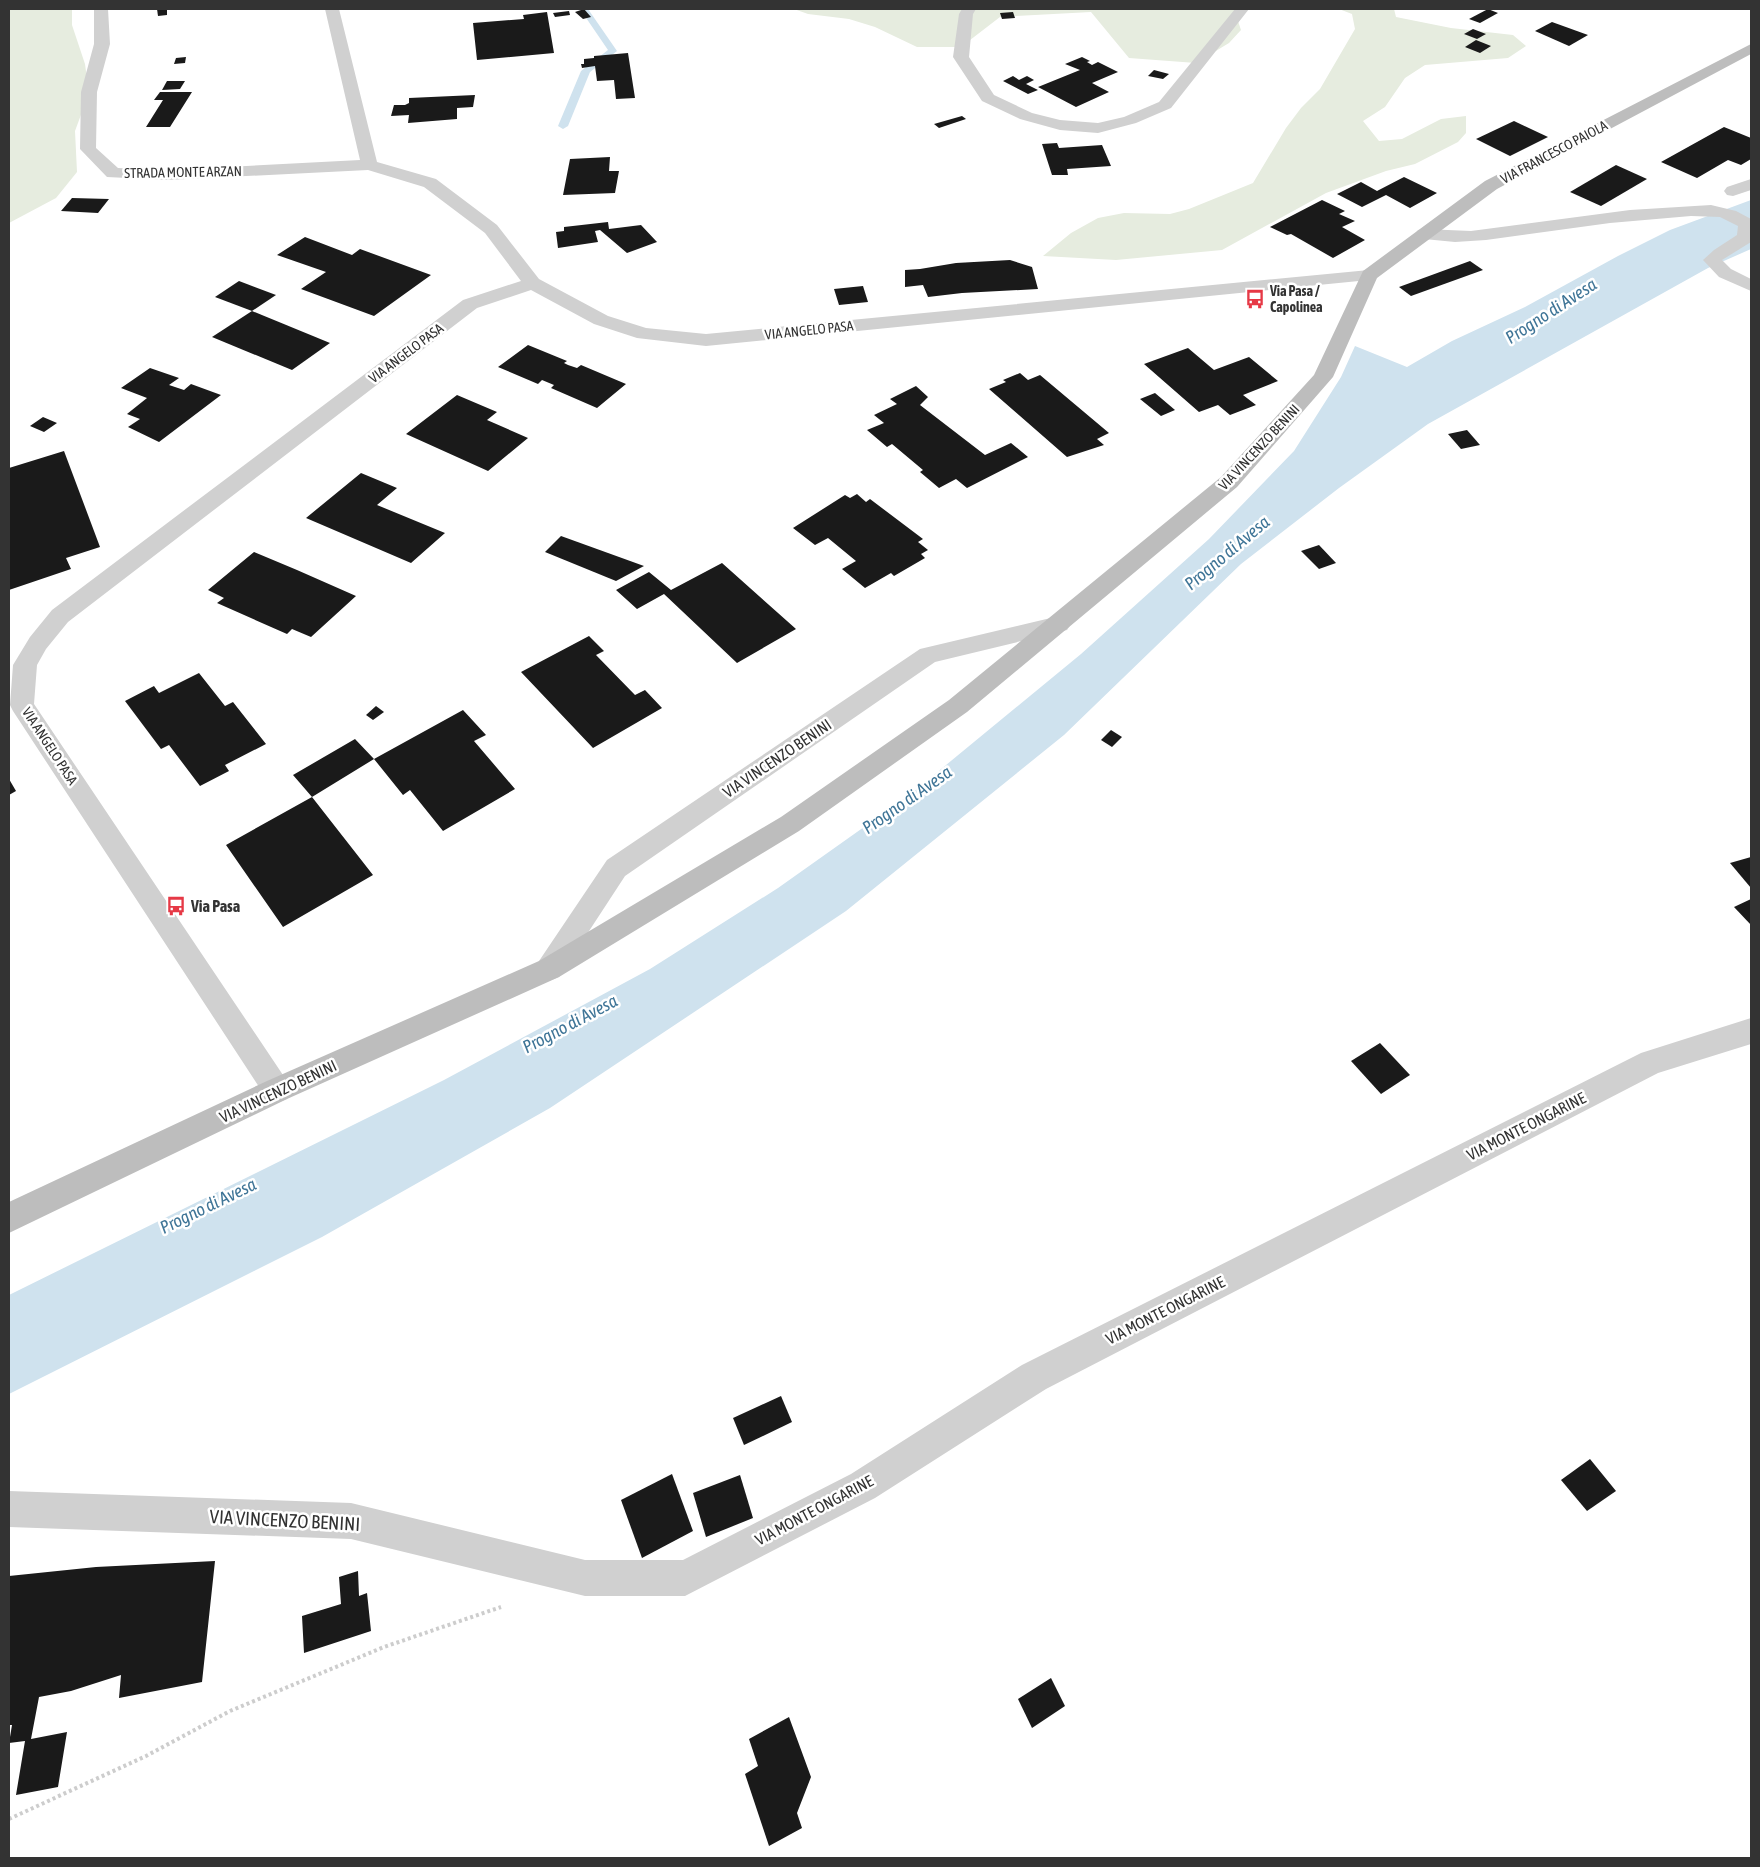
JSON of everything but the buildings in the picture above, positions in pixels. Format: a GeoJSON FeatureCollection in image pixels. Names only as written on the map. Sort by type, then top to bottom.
{"type":"FeatureCollection","features":[{"type":"Feature","properties":{"kind":"street","name":"STRADA MONTE ARZAN"},"geometry":{"type":"LineString","coordinates":[[101,9],[102,44],[89,92],[88,149],[113,173],[167,175],[368,165],[430,183],[491,229],[532,283]]}},
{"type":"Feature","properties":{"kind":"street"},"geometry":{"type":"LineString","coordinates":[[332,9],[368,165]]}},
{"type":"Feature","properties":{"kind":"street"},"geometry":{"type":"LineString","coordinates":[[969,9],[966,14],[962,57],[988,98],[1026,116],[1060,125],[1098,128],[1130,120],[1165,105],[1242,9]]}},
{"type":"Feature","properties":{"kind":"street","name":"VIA FRANCESCO PAIOLA"},"geometry":{"type":"LineString","coordinates":[[1369,275],[1491,185],[1751,48]]}},
{"type":"Feature","properties":{"kind":"street"},"geometry":{"type":"LineString","coordinates":[[1733,191],[1751,184]]}},
{"type":"Feature","properties":{"kind":"street"},"geometry":{"type":"LineString","coordinates":[[1424,234],[1444,238],[1598,219],[1687,210],[1711,210],[1729,213],[1739,217],[1747,224],[1746,237],[1734,246],[1719,253],[1712,260],[1725,273],[1751,286]]}},
{"type":"Feature","properties":{"kind":"street","name":"VIA ANGELO PASA"},"geometry":{"type":"LineString","coordinates":[[277,1090],[22,705],[25,665],[38,643],[60,616],[470,304],[532,283],[602,320],[627,329],[644,334],[706,340],[1369,275]]}},
{"type":"Feature","properties":{"kind":"street","name":"VIA VINCENZO BENINI"},"geometry":{"type":"LineString","coordinates":[[9,1218],[277,1090],[550,970],[790,824],[958,706],[1229,482],[1323,377],[1369,275]]}},
{"type":"Feature","properties":{"kind":"street","name":"VIA VINCENZO BENINI"},"geometry":{"type":"LineString","coordinates":[[550,970],[616,868],[928,655],[1059,624]]}},
{"type":"Feature","properties":{"kind":"street","name":"VIA MONTE ONGARINE"},"geometry":{"type":"LineString","coordinates":[[585,1578],[686,1578],[863,1486],[1043,1373],[1650,1062],[1751,1031]]}},
{"type":"Feature","properties":{"kind":"street","name":"VIA VINCENZO BENINI"},"geometry":{"type":"LineString","coordinates":[[9,1509],[351,1521],[585,1578]]}},
{"type":"Feature","properties":{"kind":"path"},"geometry":{"type":"LineString","coordinates":[[9,1819],[146,1756],[230,1711],[384,1647],[503,1607]]}},
{"type":"Feature","properties":{"kind":"shaded area"},"geometry":{"type":"Polygon","coordinates":[[[9,9],[72,9],[72,25],[85,64],[89,93],[75,131],[77,172],[56,198],[9,223],[9,9]]]}},
{"type":"Feature","properties":{"kind":"shaded area"},"geometry":{"type":"Polygon","coordinates":[[[794,9],[1234,9],[1241,30],[1229,43],[1196,63],[1129,58],[1091,12],[1000,17],[961,47],[917,47],[875,27],[849,19],[808,14],[794,9]]]}},
{"type":"Feature","properties":{"kind":"shaded area"},"geometry":{"type":"Polygon","coordinates":[[[1339,9],[1394,9],[1396,17],[1451,28],[1513,35],[1526,46],[1508,58],[1425,65],[1405,78],[1385,107],[1363,121],[1379,141],[1402,139],[1441,119],[1466,116],[1466,133],[1458,142],[1415,164],[1386,171],[1326,193],[1222,250],[1116,260],[1043,256],[1071,233],[1098,218],[1124,213],[1170,214],[1189,209],[1253,183],[1286,128],[1301,108],[1320,89],[1355,29],[1352,14],[1339,9]]]}},
{"type":"Feature","properties":{"kind":"water","name":"Progno di Avesa"},"geometry":{"type":"Polygon","coordinates":[[[1751,200],[1751,249],[1708,268],[1428,424],[1339,488],[1241,564],[1064,735],[846,911],[550,1108],[322,1237],[9,1394],[9,1295],[444,1080],[650,969],[778,888],[912,793],[1081,654],[1209,539],[1294,451],[1341,377],[1355,346],[1407,367],[1452,341],[1525,307],[1670,230],[1751,200]]]}},
{"type":"Feature","properties":{"kind":"waterway"},"geometry":{"type":"LineString","coordinates":[[563,126],[586,71],[613,51],[584,9]]}},
{"type":"Feature","properties":{"kind":"place","name":"Via Pasa / Capolinea"},"geometry":{"type":"Point","coordinates":[1255,299]}},
{"type":"Feature","properties":{"kind":"place","name":"Via Pasa"},"geometry":{"type":"Point","coordinates":[176,906]}}]}
